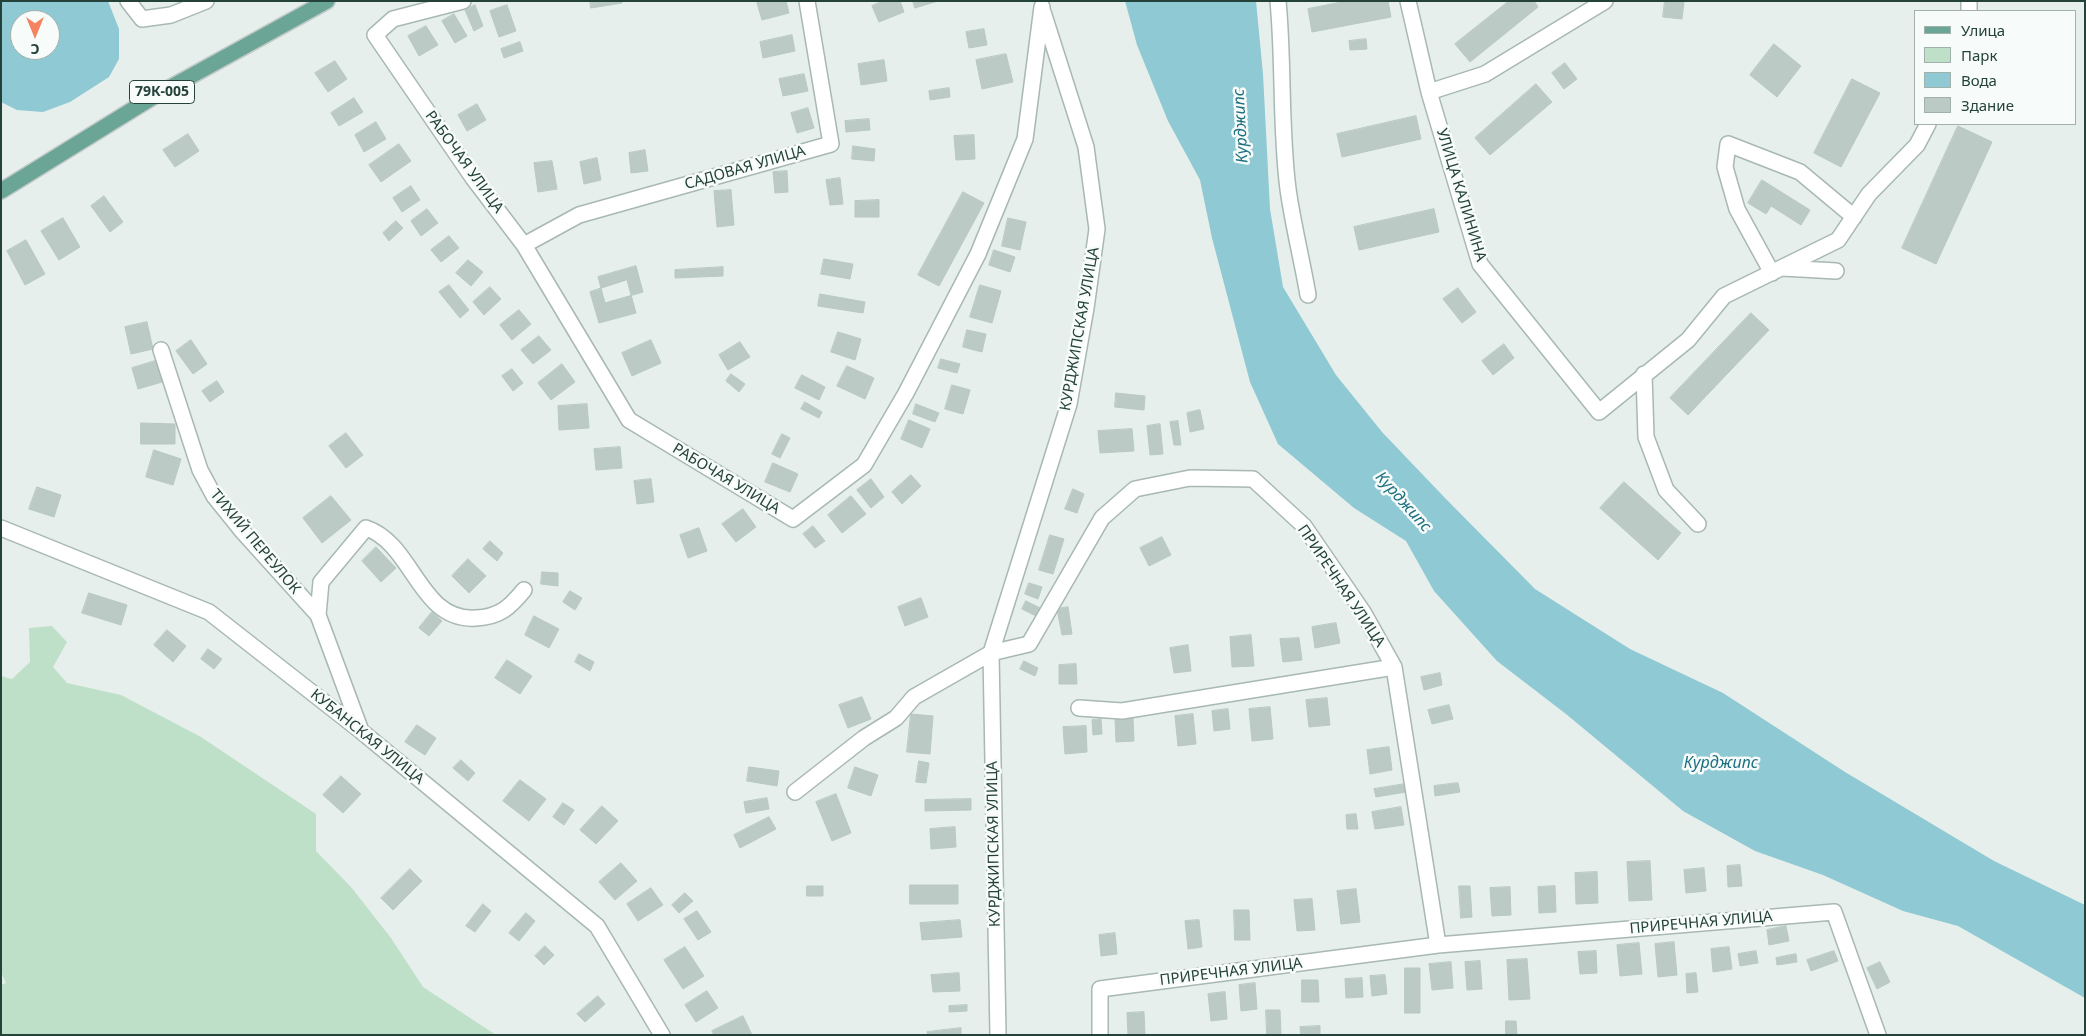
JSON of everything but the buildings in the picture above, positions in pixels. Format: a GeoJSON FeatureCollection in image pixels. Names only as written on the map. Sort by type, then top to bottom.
{"type":"FeatureCollection","features":[{"type":"Feature","properties":{"kind":"main road","name":"79К-005"},"geometry":{"type":"LineString","coordinates":[[1,191],[153,97],[327,1]]}},
{"type":"Feature","properties":{"kind":"street"},"geometry":{"type":"LineString","coordinates":[[128,1],[142,19],[171,15],[206,1]]}},
{"type":"Feature","properties":{"kind":"street","name":"РАБОЧАЯ УЛИЦА"},"geometry":{"type":"LineString","coordinates":[[463,1],[393,19],[375,35],[473,178],[524,245],[629,420],[793,519],[864,465],[906,393],[978,254],[1025,140],[1041,4]]}},
{"type":"Feature","properties":{"kind":"street","name":"САДОВАЯ УЛИЦА"},"geometry":{"type":"LineString","coordinates":[[524,245],[579,215],[831,144],[807,1]]}},
{"type":"Feature","properties":{"kind":"street"},"geometry":{"type":"LineString","coordinates":[[1278,1],[1282,43],[1288,189],[1308,295]]}},
{"type":"Feature","properties":{"kind":"street","name":"УЛИЦА КАЛИНИНА"},"geometry":{"type":"LineString","coordinates":[[1408,1],[1429,92],[1480,264],[1599,412],[1644,374]]}},
{"type":"Feature","properties":{"kind":"street"},"geometry":{"type":"LineString","coordinates":[[1429,92],[1485,74],[1605,1]]}},
{"type":"Feature","properties":{"kind":"street","name":"КУРДЖИПСКАЯ УЛИЦА"},"geometry":{"type":"LineString","coordinates":[[998,1035],[991,652],[1069,404],[1086,308],[1097,229],[1086,147],[1041,4]]}},
{"type":"Feature","properties":{"kind":"street"},"geometry":{"type":"LineString","coordinates":[[1698,524],[1666,490],[1646,437],[1644,374],[1688,340],[1724,296],[1838,240],[1869,194],[1917,145],[1927,125]]}},
{"type":"Feature","properties":{"kind":"street"},"geometry":{"type":"LineString","coordinates":[[1777,270],[1737,209],[1725,167],[1728,144],[1800,172],[1854,217]]}},
{"type":"Feature","properties":{"kind":"street"},"geometry":{"type":"LineString","coordinates":[[1777,270],[1836,271]]}},
{"type":"Feature","properties":{"kind":"street","name":"ТИХИЙ ПЕРЕУЛОК"},"geometry":{"type":"LineString","coordinates":[[161,350],[200,470],[214,496],[273,566],[318,615],[361,731]]}},
{"type":"Feature","properties":{"kind":"street","name":"ПРИРЕЧНАЯ УЛИЦА"},"geometry":{"type":"LineString","coordinates":[[991,652],[1029,644],[1102,518],[1135,489],[1190,478],[1253,479],[1304,526],[1363,612],[1394,668],[1438,945]]}},
{"type":"Feature","properties":{"kind":"street","name":"КУБАНСКАЯ УЛИЦА"},"geometry":{"type":"LineString","coordinates":[[1,528],[209,612],[361,731],[597,926],[662,1035]]}},
{"type":"Feature","properties":{"kind":"street","name":"ТИХИЙ ПЕРЕУЛОК"},"geometry":{"type":"LineString","coordinates":[[318,615],[321,582],[366,528],[379,532],[394,546],[418,582],[446,613],[463,619],[483,618],[508,609],[524,590]]}},
{"type":"Feature","properties":{"kind":"street"},"geometry":{"type":"LineString","coordinates":[[795,792],[864,738],[896,718],[914,697],[991,652]]}},
{"type":"Feature","properties":{"kind":"street","name":"ПРИРЕЧНАЯ УЛИЦА"},"geometry":{"type":"LineString","coordinates":[[1079,708],[1122,711],[1394,668]]}},
{"type":"Feature","properties":{"kind":"street","name":"ПРИРЕЧНАЯ УЛИЦА"},"geometry":{"type":"LineString","coordinates":[[1100,1035],[1100,989],[1438,945],[1834,912],[1878,1035]]}},
{"type":"Feature","properties":{"kind":"green space"},"geometry":{"type":"Polygon","coordinates":[[[52,626],[67,642],[53,667],[67,683],[121,695],[201,737],[316,814],[316,851],[351,887],[391,938],[423,987],[496,1035],[1,1035],[1,985],[6,983],[1,972],[1,676],[12,679],[30,662],[29,628],[52,626]]]}},
{"type":"Feature","properties":{"kind":"water"},"geometry":{"type":"Polygon","coordinates":[[[1,1],[108,1],[119,29],[119,59],[109,77],[70,102],[43,112],[17,110],[1,102],[1,1]]]}},
{"type":"Feature","properties":{"kind":"water","name":"Курджипс"},"geometry":{"type":"Polygon","coordinates":[[[1125,1],[1256,1],[1263,74],[1270,209],[1283,287],[1336,375],[1382,432],[1445,498],[1535,589],[1630,649],[1723,693],[1845,772],[1994,861],[2085,905],[2085,998],[1958,926],[1903,911],[1823,875],[1755,851],[1683,811],[1566,714],[1497,661],[1434,591],[1406,541],[1354,508],[1278,444],[1250,382],[1212,238],[1200,180],[1168,121],[1137,45],[1125,1]]]}}]}
